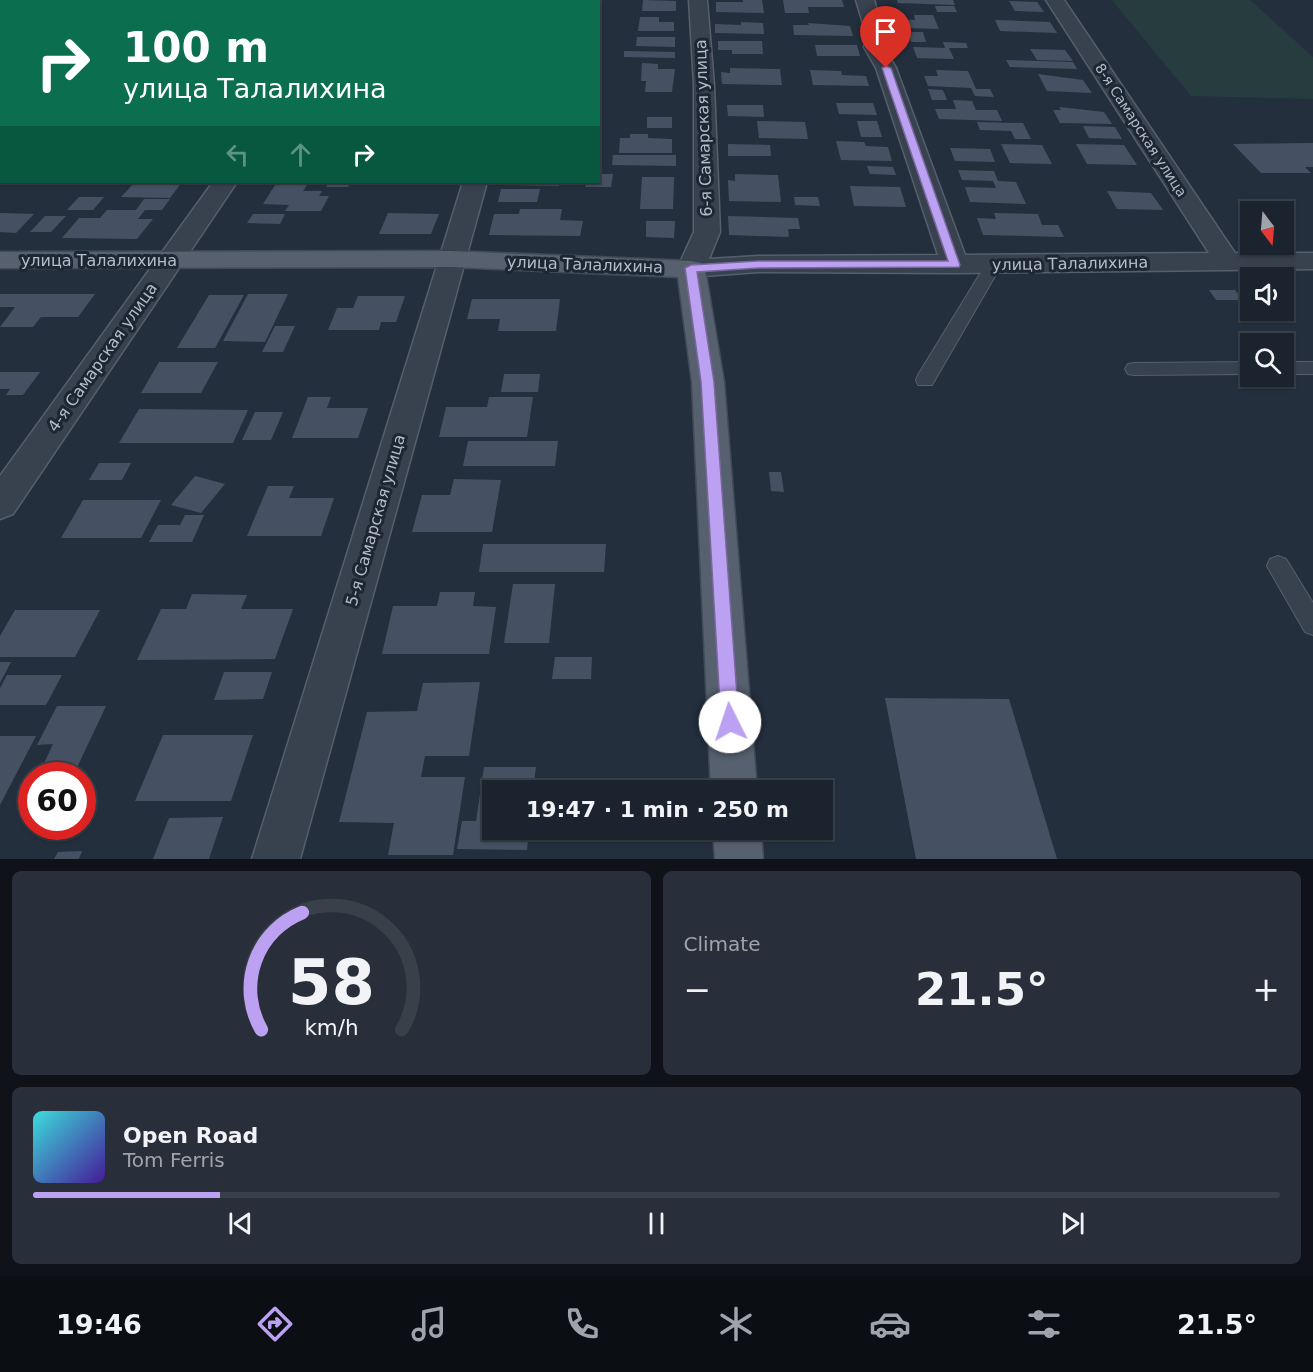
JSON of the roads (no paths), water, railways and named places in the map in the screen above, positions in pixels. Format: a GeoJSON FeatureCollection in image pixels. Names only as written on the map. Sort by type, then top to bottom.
{"type":"FeatureCollection","features":[{"type":"Feature","properties":{"kind":"main road","name":"улица Талалихина"},"geometry":{"type":"LineString","coordinates":[[0,260],[451,259],[691,268]]}},
{"type":"Feature","properties":{"kind":"main road"},"geometry":{"type":"LineString","coordinates":[[691,268],[708,382],[733,780]]}},
{"type":"Feature","properties":{"kind":"main road"},"geometry":{"type":"LineString","coordinates":[[738,840],[739,859]]}},
{"type":"Feature","properties":{"kind":"street","name":"6-я Самарская улица"},"geometry":{"type":"LineString","coordinates":[[691,268],[707,232],[704,86],[698,0]]}},
{"type":"Feature","properties":{"kind":"street"},"geometry":{"type":"LineString","coordinates":[[865,0],[876,37],[874,47],[886,68],[955,265]]}},
{"type":"Feature","properties":{"kind":"street","name":"8-я Самарская улица"},"geometry":{"type":"LineString","coordinates":[[1055,0],[1227,261]]}},
{"type":"Feature","properties":{"kind":"street","name":"4-я Самарская улица"},"geometry":{"type":"LineString","coordinates":[[0,504],[224,183]]}},
{"type":"Feature","properties":{"kind":"street","name":"5-я Самарская улица"},"geometry":{"type":"LineString","coordinates":[[276,859],[475,183]]}},
{"type":"Feature","properties":{"kind":"street","name":"улица Талалихина"},"geometry":{"type":"LineString","coordinates":[[691,268],[758,264],[955,265],[1313,261]]}},
{"type":"Feature","properties":{"kind":"lane"},"geometry":{"type":"LineString","coordinates":[[925,380],[994,264]]}},
{"type":"Feature","properties":{"kind":"lane"},"geometry":{"type":"LineString","coordinates":[[1134,369],[1240,368]]}},
{"type":"Feature","properties":{"kind":"lane"},"geometry":{"type":"LineString","coordinates":[[1294,368],[1313,368]]}},
{"type":"Feature","properties":{"kind":"lane"},"geometry":{"type":"LineString","coordinates":[[1278,566],[1313,624]]}}]}
